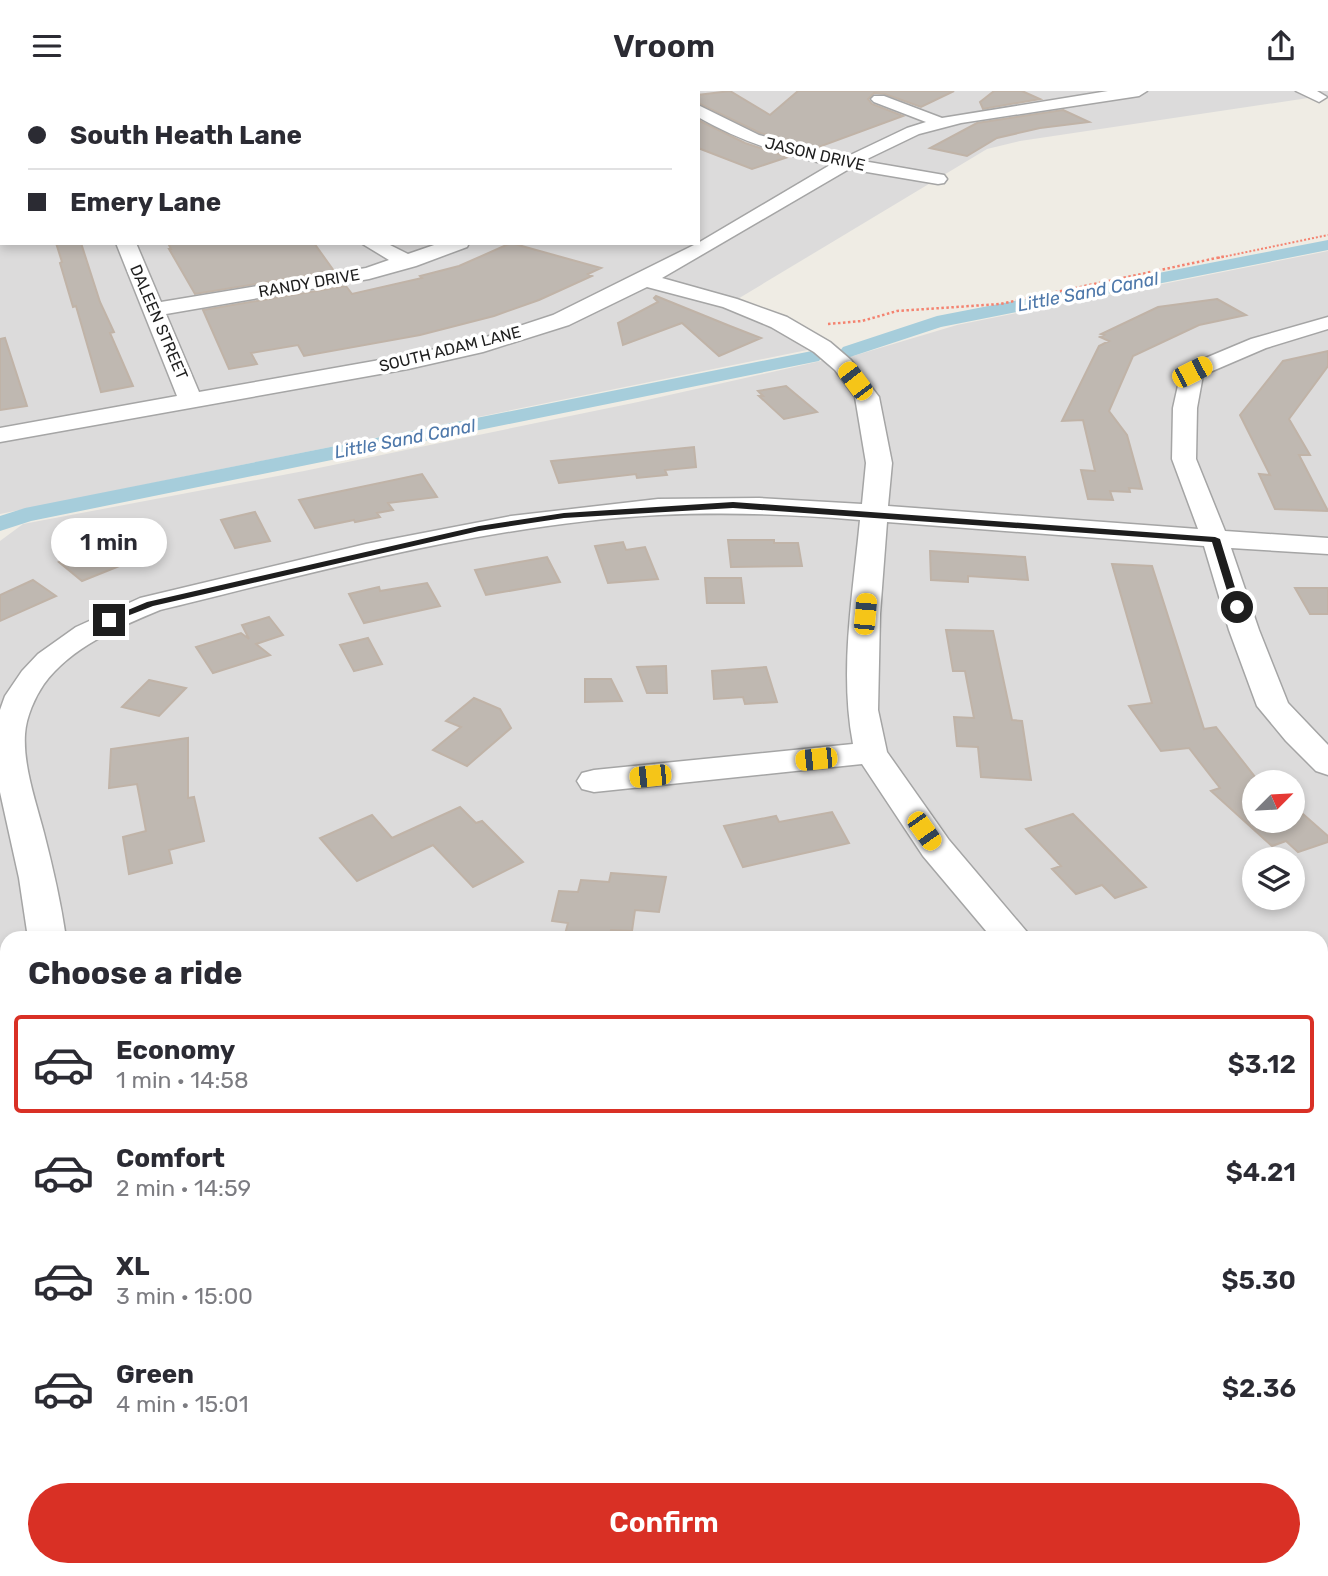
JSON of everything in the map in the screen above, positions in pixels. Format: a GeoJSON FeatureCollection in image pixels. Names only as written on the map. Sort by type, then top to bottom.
{"type":"FeatureCollection","features":[{"type":"Feature","properties":{"kind":"street"},"geometry":{"type":"LineString","coordinates":[[1056,91],[1078,100]]}},
{"type":"Feature","properties":{"kind":"street","name":"SOUTH ADAM LANE"},"geometry":{"type":"LineString","coordinates":[[0,435],[408,362],[483,345],[561,320],[645,280],[848,162],[939,122],[1139,91]]}},
{"type":"Feature","properties":{"kind":"street","name":"SOUTH ADAM LANE"},"geometry":{"type":"LineString","coordinates":[[879,99],[939,122]]}},
{"type":"Feature","properties":{"kind":"street","name":"JASON DRIVE"},"geometry":{"type":"LineString","coordinates":[[703,117],[737,134],[779,149],[938,179]]}},
{"type":"Feature","properties":{"kind":"street","name":"DALEEN STREET"},"geometry":{"type":"LineString","coordinates":[[127,245],[191,401]]}},
{"type":"Feature","properties":{"kind":"street"},"geometry":{"type":"LineString","coordinates":[[374,245],[409,262]]}},
{"type":"Feature","properties":{"kind":"street","name":"RANDY DRIVE"},"geometry":{"type":"LineString","coordinates":[[155,309],[307,285],[409,262],[455,245]]}},
{"type":"Feature","properties":{"kind":"street"},"geometry":{"type":"LineString","coordinates":[[645,280],[730,303],[793,330],[822,347],[843,365],[867,397],[879,463],[865,614],[862,710],[871,753],[936,848],[1007,931]]}},
{"type":"Feature","properties":{"kind":"street"},"geometry":{"type":"LineString","coordinates":[[1328,323],[1281,334],[1237,349],[1192,372],[1185,408],[1184,459],[1273,706],[1328,764]]}},
{"type":"Feature","properties":{"kind":"street"},"geometry":{"type":"LineString","coordinates":[[46,931],[8,737],[17,700],[40,668],[76,640],[109,620],[150,604],[479,529],[564,515],[733,505],[1328,546]]}},
{"type":"Feature","properties":{"kind":"street"},"geometry":{"type":"LineString","coordinates":[[594,781],[871,753]]}},
{"type":"Feature","properties":{"kind":"path"},"geometry":{"type":"LineString","coordinates":[[793,330],[862,321],[897,311],[1000,304],[1328,235]]}},
{"type":"Feature","properties":{"kind":"shaded area"},"geometry":{"type":"Polygon","coordinates":[[[700,91],[1328,91],[1328,95],[1020,141],[987,149],[731,303],[822,347],[0,514],[0,245],[700,245],[700,91]]]}},
{"type":"Feature","properties":{"kind":"shaded area"},"geometry":{"type":"Polygon","coordinates":[[[1328,251],[1328,931],[0,931],[0,541],[23,524],[304,471],[638,402],[853,356],[957,325],[1328,251]]]}},
{"type":"Feature","properties":{"kind":"building"},"geometry":{"type":"Polygon","coordinates":[[[730,91],[770,115],[798,91],[954,91],[921,107],[885,94],[874,93],[868,99],[872,104],[903,116],[816,148],[760,133],[700,104],[700,95],[730,91]]]}},
{"type":"Feature","properties":{"kind":"building"},"geometry":{"type":"Polygon","coordinates":[[[994,91],[1022,91],[1040,99],[983,109],[980,102],[994,91]]]}},
{"type":"Feature","properties":{"kind":"building"},"geometry":{"type":"Polygon","coordinates":[[[1063,110],[1089,122],[1040,128],[997,138],[967,156],[930,148],[977,123],[1063,110]]]}},
{"type":"Feature","properties":{"kind":"building"},"geometry":{"type":"Polygon","coordinates":[[[700,121],[745,143],[788,157],[752,169],[700,149],[700,121]]]}},
{"type":"Feature","properties":{"kind":"building"},"geometry":{"type":"Polygon","coordinates":[[[57,245],[82,245],[100,302],[114,332],[110,333],[133,386],[101,392],[76,306],[73,307],[60,263],[62,262],[57,245]]]}},
{"type":"Feature","properties":{"kind":"building"},"geometry":{"type":"Polygon","coordinates":[[[169,245],[315,245],[334,271],[195,294],[169,245]]]}},
{"type":"Feature","properties":{"kind":"building"},"geometry":{"type":"Polygon","coordinates":[[[506,245],[518,245],[601,268],[588,274],[592,276],[539,300],[494,316],[420,335],[304,356],[298,345],[251,353],[257,364],[229,369],[203,310],[346,286],[352,294],[422,278],[420,276],[459,266],[506,245]]]}},
{"type":"Feature","properties":{"kind":"building"},"geometry":{"type":"Polygon","coordinates":[[[656,296],[761,338],[719,356],[682,323],[623,345],[618,323],[658,302],[654,298],[656,296]]]}},
{"type":"Feature","properties":{"kind":"building"},"geometry":{"type":"Polygon","coordinates":[[[1217,299],[1246,315],[1199,325],[1133,356],[1109,411],[1127,435],[1142,489],[1129,488],[1130,492],[1110,491],[1113,500],[1088,499],[1081,470],[1095,471],[1083,420],[1062,421],[1099,346],[1109,341],[1100,337],[1104,335],[1101,334],[1158,307],[1217,299]]]}},
{"type":"Feature","properties":{"kind":"building"},"geometry":{"type":"Polygon","coordinates":[[[5,338],[27,406],[0,410],[0,339],[5,338]]]}},
{"type":"Feature","properties":{"kind":"building"},"geometry":{"type":"Polygon","coordinates":[[[1328,351],[1328,366],[1289,419],[1310,455],[1299,455],[1328,511],[1275,509],[1259,474],[1270,475],[1240,415],[1283,361],[1328,351]]]}},
{"type":"Feature","properties":{"kind":"building"},"geometry":{"type":"Polygon","coordinates":[[[786,386],[817,412],[784,419],[759,396],[763,396],[758,391],[786,386]]]}},
{"type":"Feature","properties":{"kind":"building"},"geometry":{"type":"Polygon","coordinates":[[[694,447],[696,467],[665,470],[667,475],[637,478],[636,474],[559,483],[551,461],[694,447]]]}},
{"type":"Feature","properties":{"kind":"building"},"geometry":{"type":"Polygon","coordinates":[[[422,474],[437,497],[388,503],[393,510],[377,513],[380,517],[315,528],[299,500],[422,474]]]}},
{"type":"Feature","properties":{"kind":"building"},"geometry":{"type":"Polygon","coordinates":[[[255,512],[270,541],[235,548],[221,520],[255,512]]]}},
{"type":"Feature","properties":{"kind":"building"},"geometry":{"type":"Polygon","coordinates":[[[728,540],[798,543],[802,566],[731,567],[728,540]]]}},
{"type":"Feature","properties":{"kind":"building"},"geometry":{"type":"Polygon","coordinates":[[[623,542],[626,550],[645,547],[658,579],[608,583],[595,546],[623,542]]]}},
{"type":"Feature","properties":{"kind":"building"},"geometry":{"type":"Polygon","coordinates":[[[106,546],[127,563],[82,581],[59,562],[106,546]]]}},
{"type":"Feature","properties":{"kind":"building"},"geometry":{"type":"Polygon","coordinates":[[[930,551],[1025,557],[1028,580],[968,576],[968,582],[931,580],[930,551]]]}},
{"type":"Feature","properties":{"kind":"building"},"geometry":{"type":"Polygon","coordinates":[[[547,557],[560,582],[486,595],[475,570],[547,557]]]}},
{"type":"Feature","properties":{"kind":"building"},"geometry":{"type":"Polygon","coordinates":[[[1112,564],[1152,566],[1204,729],[1216,727],[1250,770],[1242,770],[1242,819],[1211,791],[1220,788],[1189,748],[1161,751],[1129,706],[1152,703],[1112,564]]]}},
{"type":"Feature","properties":{"kind":"building"},"geometry":{"type":"Polygon","coordinates":[[[705,578],[741,578],[744,603],[707,603],[705,578]]]}},
{"type":"Feature","properties":{"kind":"building"},"geometry":{"type":"Polygon","coordinates":[[[33,580],[56,596],[0,621],[0,595],[33,580]]]}},
{"type":"Feature","properties":{"kind":"building"},"geometry":{"type":"Polygon","coordinates":[[[427,583],[440,606],[364,623],[349,594],[379,587],[380,591],[427,583]]]}},
{"type":"Feature","properties":{"kind":"building"},"geometry":{"type":"Polygon","coordinates":[[[1295,588],[1328,588],[1328,614],[1310,614],[1295,588]]]}},
{"type":"Feature","properties":{"kind":"building"},"geometry":{"type":"Polygon","coordinates":[[[269,617],[283,635],[256,644],[270,655],[213,673],[196,647],[241,633],[249,639],[242,625],[269,617]]]}},
{"type":"Feature","properties":{"kind":"building"},"geometry":{"type":"Polygon","coordinates":[[[946,630],[993,631],[1012,720],[1022,721],[1031,780],[981,777],[978,747],[957,746],[954,717],[974,718],[965,671],[953,671],[946,630]]]}},
{"type":"Feature","properties":{"kind":"building"},"geometry":{"type":"Polygon","coordinates":[[[368,638],[382,664],[354,671],[340,645],[368,638]]]}},
{"type":"Feature","properties":{"kind":"building"},"geometry":{"type":"Polygon","coordinates":[[[666,666],[667,693],[647,693],[637,667],[666,666]]]}},
{"type":"Feature","properties":{"kind":"building"},"geometry":{"type":"Polygon","coordinates":[[[766,667],[777,702],[745,704],[743,697],[714,699],[712,671],[766,667]]]}},
{"type":"Feature","properties":{"kind":"building"},"geometry":{"type":"Polygon","coordinates":[[[585,679],[611,679],[622,701],[585,702],[585,679]]]}},
{"type":"Feature","properties":{"kind":"building"},"geometry":{"type":"Polygon","coordinates":[[[149,680],[186,688],[159,716],[122,707],[149,680]]]}},
{"type":"Feature","properties":{"kind":"building"},"geometry":{"type":"Polygon","coordinates":[[[474,698],[500,709],[511,728],[467,766],[433,750],[461,727],[446,721],[474,698]]]}},
{"type":"Feature","properties":{"kind":"building"},"geometry":{"type":"Polygon","coordinates":[[[188,738],[188,798],[194,797],[204,841],[169,850],[172,863],[129,874],[123,837],[146,831],[137,784],[109,788],[111,749],[188,738]]]}},
{"type":"Feature","properties":{"kind":"building"},"geometry":{"type":"Polygon","coordinates":[[[460,807],[476,823],[482,821],[523,862],[473,887],[433,845],[357,881],[320,838],[372,815],[392,838],[460,807]]]}},
{"type":"Feature","properties":{"kind":"building"},"geometry":{"type":"Polygon","coordinates":[[[832,812],[849,843],[743,867],[724,826],[776,816],[779,822],[832,812]]]}},
{"type":"Feature","properties":{"kind":"building"},"geometry":{"type":"Polygon","coordinates":[[[1073,814],[1146,887],[1115,898],[1102,885],[1076,894],[1052,869],[1061,866],[1026,829],[1073,814]]]}},
{"type":"Feature","properties":{"kind":"building"},"geometry":{"type":"Polygon","coordinates":[[[1306,817],[1328,836],[1328,842],[1305,850],[1305,847],[1293,847],[1286,841],[1272,846],[1258,833],[1306,833],[1306,817]]]}},
{"type":"Feature","properties":{"kind":"building"},"geometry":{"type":"Polygon","coordinates":[[[611,873],[666,877],[659,912],[635,910],[632,931],[566,931],[568,923],[552,921],[559,891],[578,892],[581,880],[609,882],[611,873]]]}},
{"type":"Feature","properties":{"kind":"waterway","name":"Little Sand Canal"},"geometry":{"type":"LineString","coordinates":[[850,351],[937,322],[1328,245]]}},
{"type":"Feature","properties":{"kind":"waterway","name":"Little Sand Canal"},"geometry":{"type":"LineString","coordinates":[[0,524],[25,515],[812,357]]}},
{"type":"Feature","properties":{"kind":"route"},"geometry":{"type":"LineString","coordinates":[[109,620],[150,604],[479,529],[564,515],[733,505],[1215,539],[1237,607]]}}]}
